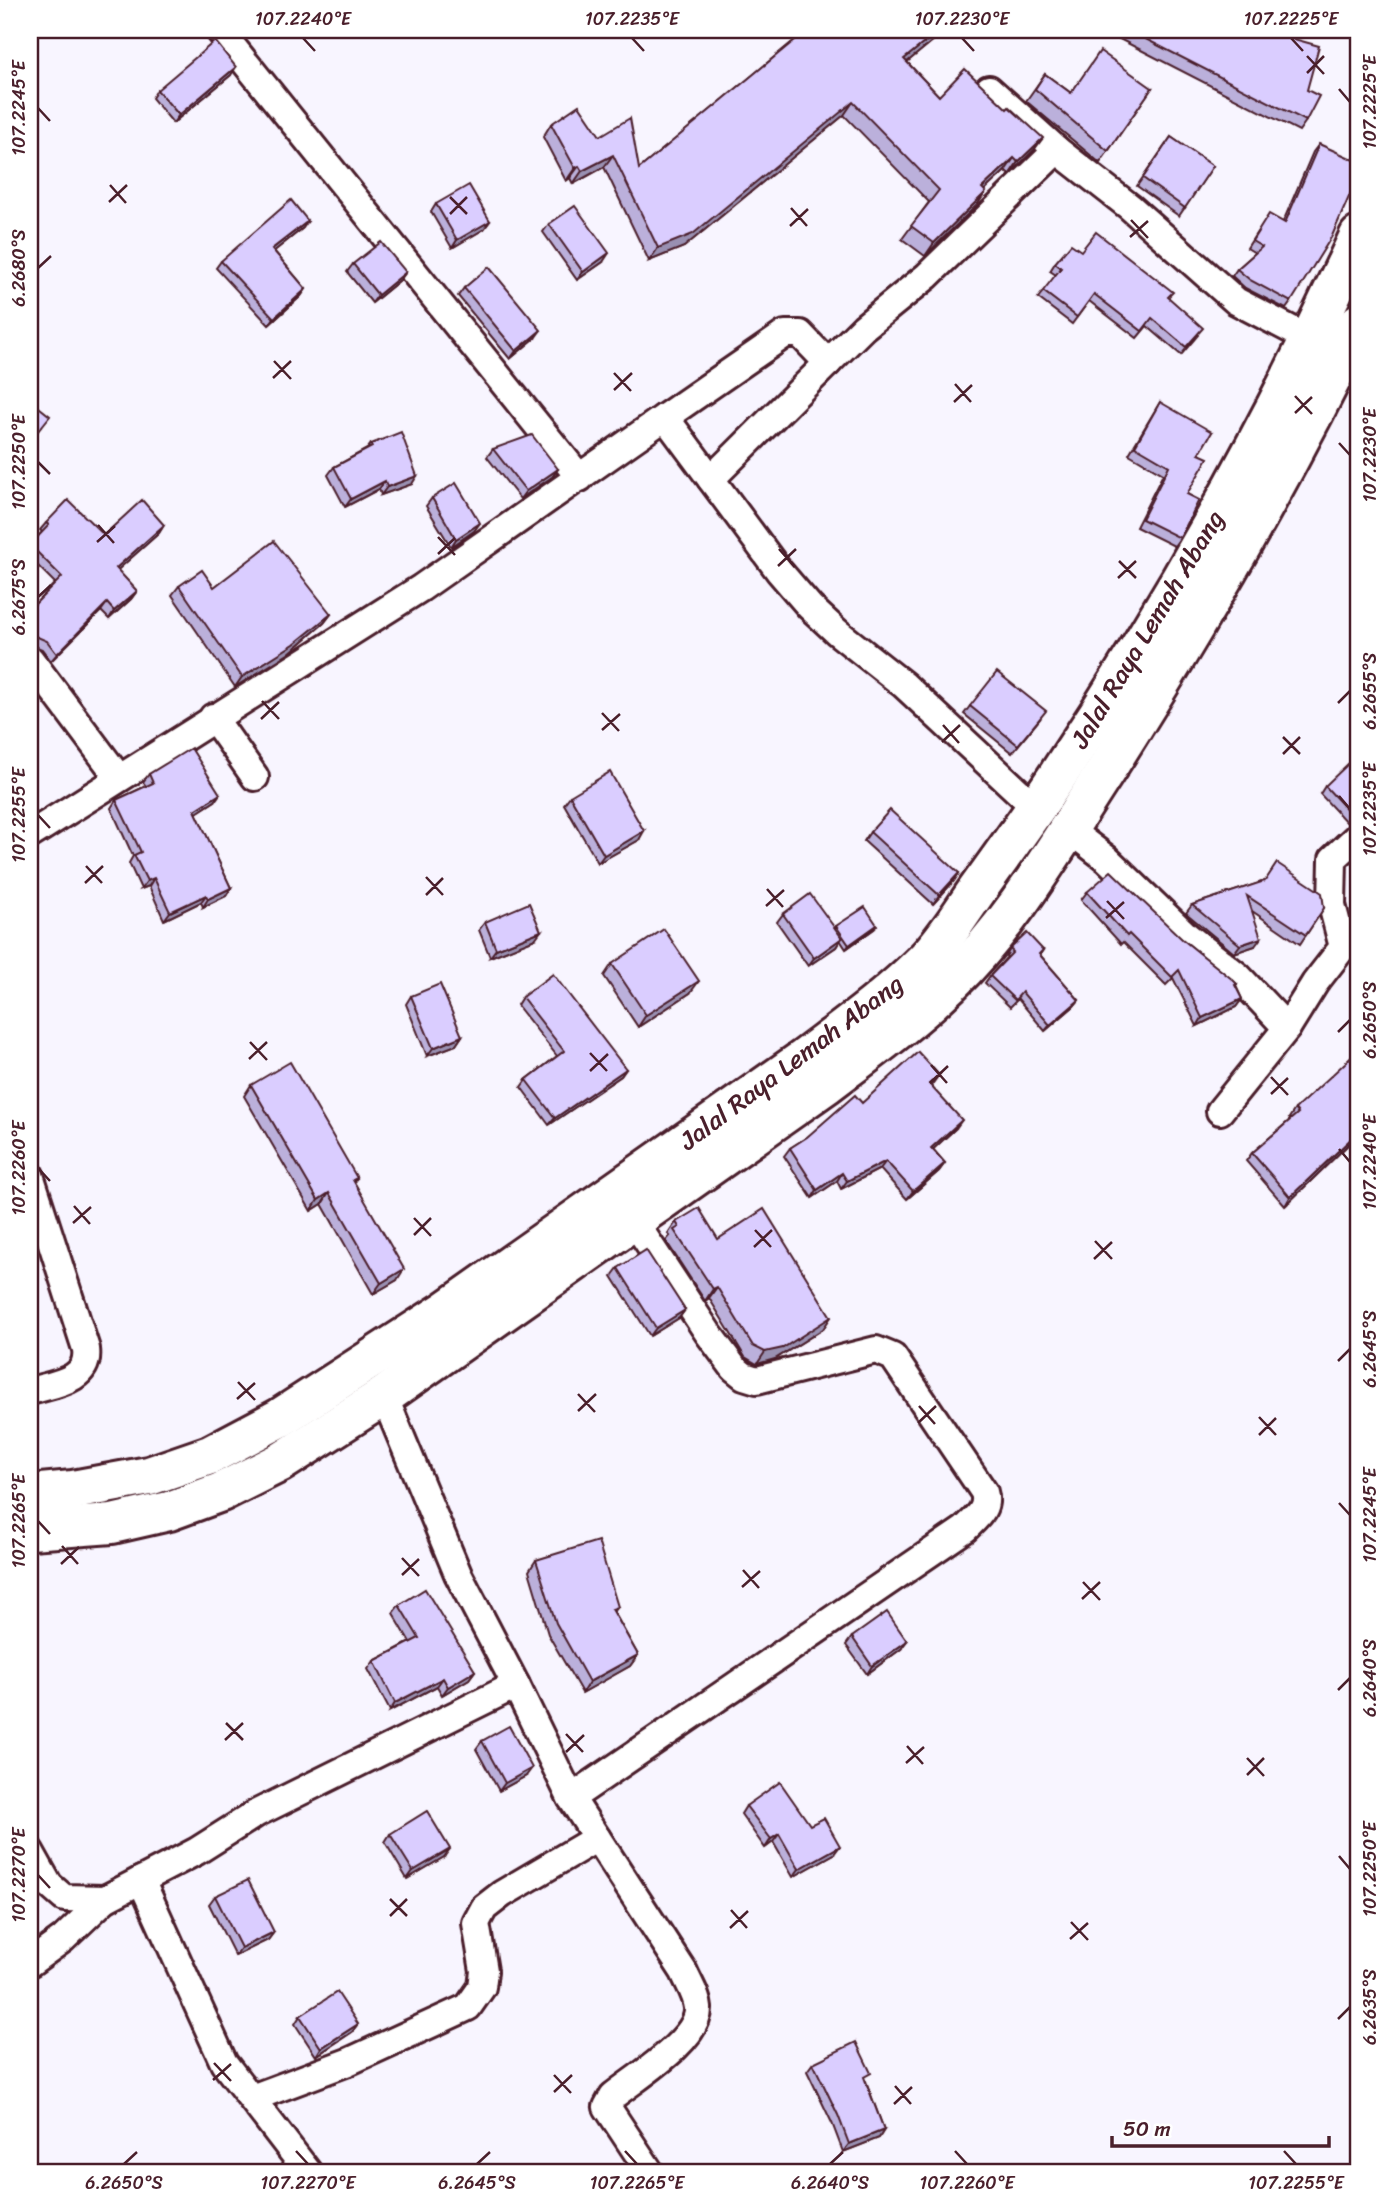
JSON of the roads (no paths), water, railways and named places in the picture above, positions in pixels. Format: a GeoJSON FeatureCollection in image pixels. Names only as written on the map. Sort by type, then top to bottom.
{"type":"FeatureCollection","features":[{"type":"Feature","properties":{"kind":"highway","name":"Jalal Raya Lemah Abang"},"geometry":{"type":"LineString","coordinates":[[30,1494],[73,1490],[149,1476],[210,1455],[280,1418],[444,1312],[862,1015],[925,960],[1037,808],[1110,698],[1194,554],[1311,340],[1359,236]]}},
{"type":"Feature","properties":{"kind":"highway","name":"Jalal Raya Lemah Abang"},"geometry":{"type":"LineString","coordinates":[[30,1530],[112,1524],[169,1511],[220,1492],[281,1462],[384,1396],[634,1222],[827,1084],[940,993],[1008,918],[1181,651],[1246,539],[1358,328]]}},
{"type":"Feature","properties":{"kind":"street"},"geometry":{"type":"LineString","coordinates":[[219,30],[580,478]]}},
{"type":"Feature","properties":{"kind":"street"},"geometry":{"type":"LineString","coordinates":[[989,89],[1236,300],[1311,340]]}},
{"type":"Feature","properties":{"kind":"street"},"geometry":{"type":"LineString","coordinates":[[711,479],[864,327],[927,276],[1057,149]]}},
{"type":"Feature","properties":{"kind":"street"},"geometry":{"type":"LineString","coordinates":[[30,835],[421,588],[785,334],[800,334],[828,363]]}},
{"type":"Feature","properties":{"kind":"street"},"geometry":{"type":"LineString","coordinates":[[665,417],[779,571],[810,607],[904,685],[1037,808]]}},
{"type":"Feature","properties":{"kind":"street"},"geometry":{"type":"LineString","coordinates":[[30,659],[119,778]]}},
{"type":"Feature","properties":{"kind":"street"},"geometry":{"type":"LineString","coordinates":[[213,718],[255,778]]}},
{"type":"Feature","properties":{"kind":"street"},"geometry":{"type":"LineString","coordinates":[[1068,829],[1107,859],[1187,936],[1238,976],[1287,1028]]}},
{"type":"Feature","properties":{"kind":"street"},"geometry":{"type":"LineString","coordinates":[[1220,1111],[1287,1028],[1315,983],[1343,947],[1332,905],[1333,859],[1359,835]]}},
{"type":"Feature","properties":{"kind":"street"},"geometry":{"type":"LineString","coordinates":[[30,1175],[87,1359],[84,1368],[75,1377],[30,1391]]}},
{"type":"Feature","properties":{"kind":"street"},"geometry":{"type":"LineString","coordinates":[[571,1798],[965,1529],[982,1512],[986,1499],[984,1492],[893,1357],[876,1350],[757,1380],[744,1376],[734,1368],[708,1333],[634,1222]]}},
{"type":"Feature","properties":{"kind":"street"},"geometry":{"type":"LineString","coordinates":[[384,1396],[458,1574],[571,1798],[684,1972],[696,1997],[698,2011],[695,2023],[685,2039],[609,2101],[609,2112],[650,2172]]}},
{"type":"Feature","properties":{"kind":"street"},"geometry":{"type":"LineString","coordinates":[[30,1963],[63,1938],[105,1899],[197,1851],[257,1813],[516,1685]]}},
{"type":"Feature","properties":{"kind":"street"},"geometry":{"type":"LineString","coordinates":[[252,2098],[348,2062],[468,2007],[482,1987],[484,1971],[476,1923],[484,1908],[502,1894],[597,1838]]}},
{"type":"Feature","properties":{"kind":"street"},"geometry":{"type":"LineString","coordinates":[[30,1851],[49,1885],[64,1898],[105,1899]]}},
{"type":"Feature","properties":{"kind":"street"},"geometry":{"type":"LineString","coordinates":[[141,1880],[224,2063],[308,2172]]}}]}
